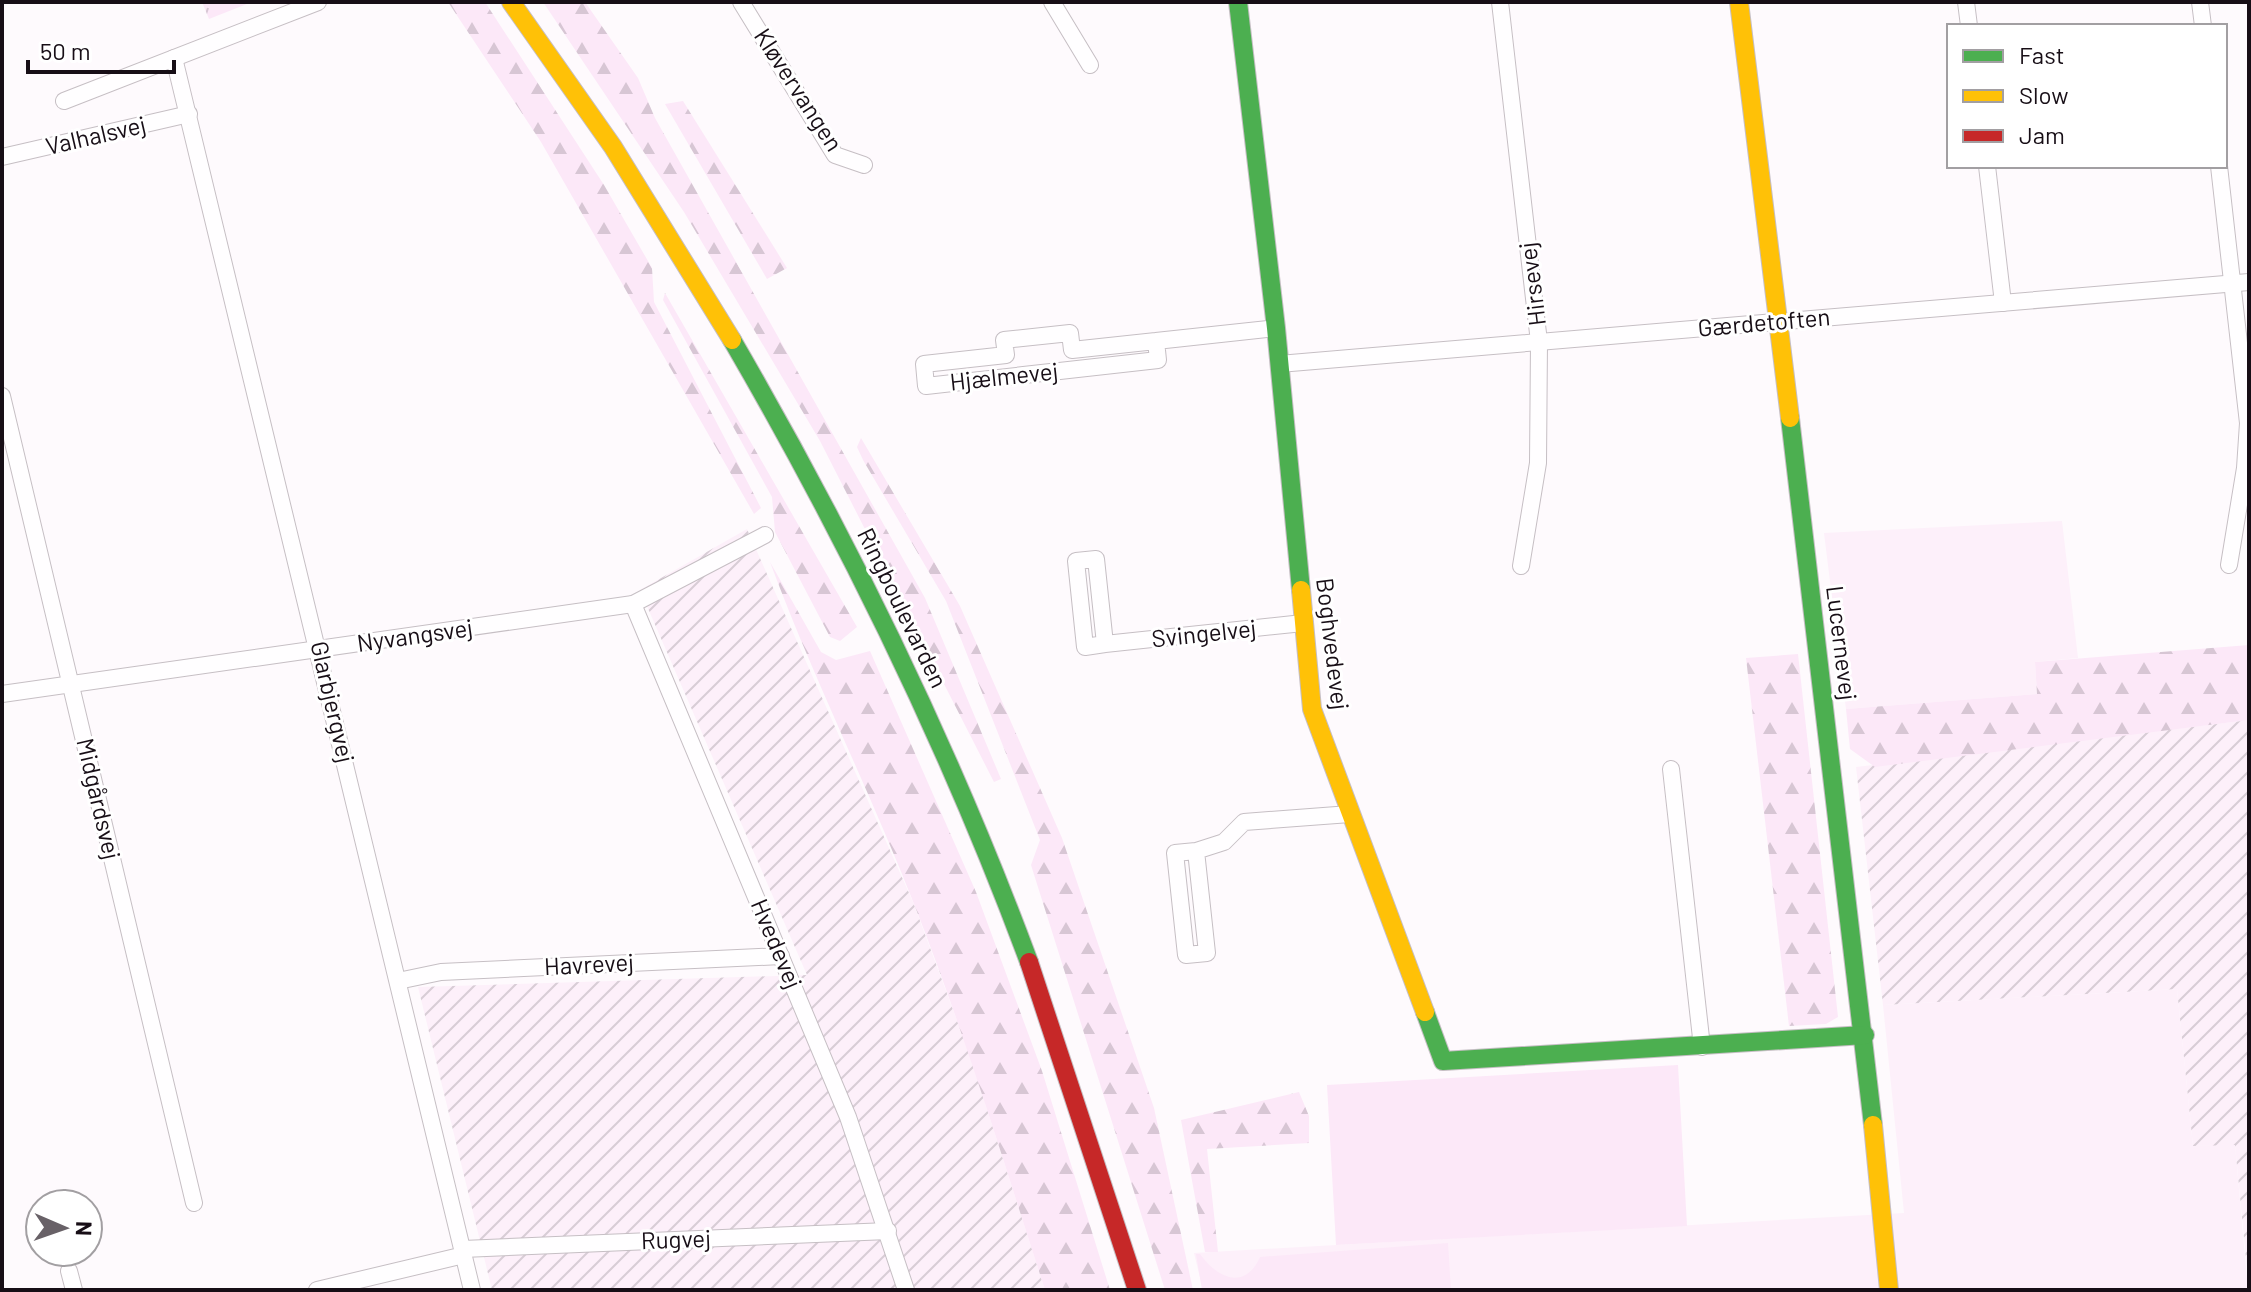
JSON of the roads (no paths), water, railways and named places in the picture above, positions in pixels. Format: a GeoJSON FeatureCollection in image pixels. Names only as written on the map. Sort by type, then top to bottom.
{"type":"FeatureCollection","features":[{"type":"Feature","properties":{"kind":"street"},"geometry":{"type":"LineString","coordinates":[[64,101],[318,2]]}},
{"type":"Feature","properties":{"kind":"street","name":"Ringboulevarden"},"geometry":{"type":"LineString","coordinates":[[511,2],[625,165],[752,375],[840,535],[922,703],[1044,1004],[1092,1142],[1137,1290]]}},
{"type":"Feature","properties":{"kind":"street","name":"Kløvervangen"},"geometry":{"type":"LineString","coordinates":[[741,2],[835,155],[864,165]]}},
{"type":"Feature","properties":{"kind":"street"},"geometry":{"type":"LineString","coordinates":[[1052,2],[1090,65]]}},
{"type":"Feature","properties":{"kind":"street","name":"Boghvedevej"},"geometry":{"type":"LineString","coordinates":[[1238,2],[1276,328],[1312,709],[1443,1061],[1865,1035]]}},
{"type":"Feature","properties":{"kind":"street","name":"Hirsevej"},"geometry":{"type":"LineString","coordinates":[[1500,2],[1539,342],[1538,463],[1521,566]]}},
{"type":"Feature","properties":{"kind":"street","name":"Lucernevej"},"geometry":{"type":"LineString","coordinates":[[1739,2],[1865,1035],[1889,1290]]}},
{"type":"Feature","properties":{"kind":"street"},"geometry":{"type":"LineString","coordinates":[[1966,2],[1969,24]]}},
{"type":"Feature","properties":{"kind":"street"},"geometry":{"type":"LineString","coordinates":[[2200,2],[2203,24]]}},
{"type":"Feature","properties":{"kind":"street","name":"Glarbjergvej"},"geometry":{"type":"LineString","coordinates":[[174,58],[320,649],[472,1290]]}},
{"type":"Feature","properties":{"kind":"street","name":"Valhalsvej"},"geometry":{"type":"LineString","coordinates":[[2,157],[189,114]]}},
{"type":"Feature","properties":{"kind":"street"},"geometry":{"type":"LineString","coordinates":[[1987,168],[2003,303]]}},
{"type":"Feature","properties":{"kind":"street"},"geometry":{"type":"LineString","coordinates":[[2219,168],[2241,283],[2248,423],[2245,468],[2229,565]]}},
{"type":"Feature","properties":{"kind":"street","name":"Gærdetoften"},"geometry":{"type":"LineString","coordinates":[[1279,364],[2241,283]]}},
{"type":"Feature","properties":{"kind":"street","name":"Hjælmevej"},"geometry":{"type":"LineString","coordinates":[[1156,341],[1158,360],[926,386],[924,364],[1006,355],[1004,340],[1070,333],[1072,350],[1276,328]]}},
{"type":"Feature","properties":{"kind":"street","name":"Midgårdsvej"},"geometry":{"type":"LineString","coordinates":[[2,396],[194,1203]]}},
{"type":"Feature","properties":{"kind":"street","name":"Nyvangsvej"},"geometry":{"type":"LineString","coordinates":[[2,694],[633,604],[765,535]]}},
{"type":"Feature","properties":{"kind":"street"},"geometry":{"type":"LineString","coordinates":[[1096,559],[1105,644],[1085,647],[1076,561],[1096,559]]}},
{"type":"Feature","properties":{"kind":"street","name":"Hvedevej"},"geometry":{"type":"LineString","coordinates":[[633,604],[848,1117],[906,1290]]}},
{"type":"Feature","properties":{"kind":"street","name":"Svingelvej"},"geometry":{"type":"LineString","coordinates":[[1105,644],[1303,623]]}},
{"type":"Feature","properties":{"kind":"street"},"geometry":{"type":"LineString","coordinates":[[1671,769],[1702,1047]]}},
{"type":"Feature","properties":{"kind":"street"},"geometry":{"type":"LineString","coordinates":[[1196,851],[1207,953],[1186,955],[1175,853],[1196,851],[1224,842],[1244,822],[1350,814]]}},
{"type":"Feature","properties":{"kind":"street","name":"Havrevej"},"geometry":{"type":"LineString","coordinates":[[398,981],[441,972],[781,956]]}},
{"type":"Feature","properties":{"kind":"street","name":"Rugvej"},"geometry":{"type":"LineString","coordinates":[[317,1290],[464,1252],[888,1231]]}},
{"type":"Feature","properties":{"kind":"street"},"geometry":{"type":"LineString","coordinates":[[69,1271],[74,1290]]}}]}
